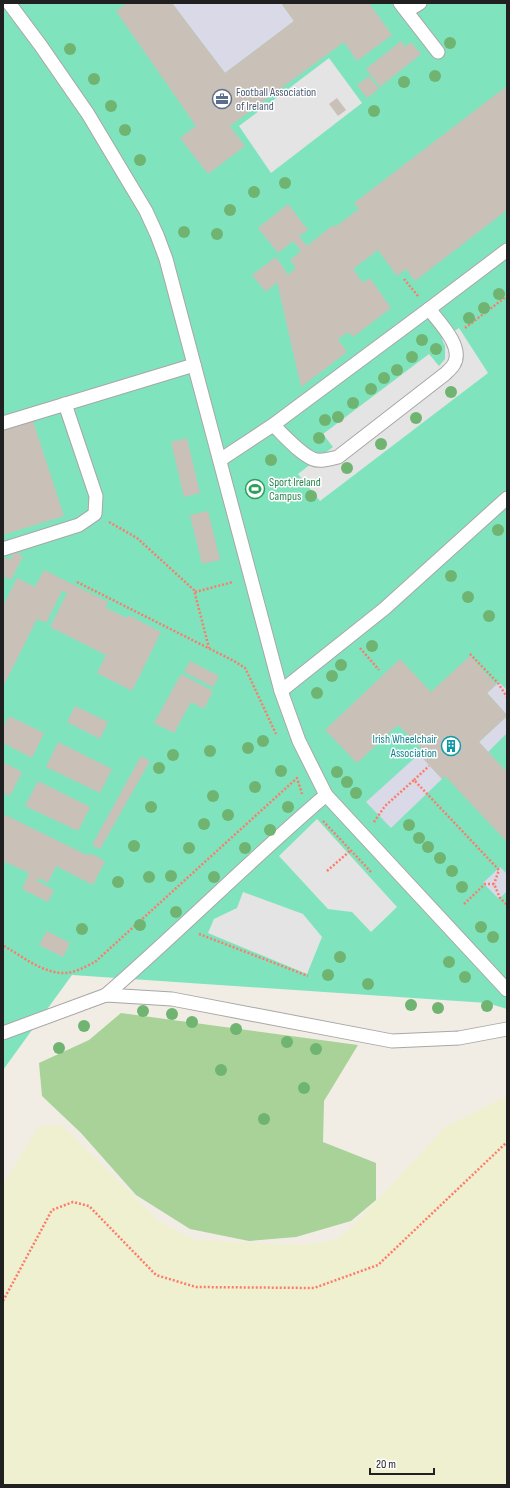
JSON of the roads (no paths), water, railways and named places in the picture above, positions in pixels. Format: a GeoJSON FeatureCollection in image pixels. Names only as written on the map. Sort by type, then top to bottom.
{"type":"FeatureCollection","features":[{"type":"Feature","properties":{"kind":"lane"},"geometry":{"type":"LineString","coordinates":[[9,3],[88,114],[146,212],[157,235],[166,259],[281,691],[299,741],[326,795],[507,990]]}},
{"type":"Feature","properties":{"kind":"lane"},"geometry":{"type":"LineString","coordinates":[[420,3],[403,7],[438,52]]}},
{"type":"Feature","properties":{"kind":"lane"},"geometry":{"type":"LineString","coordinates":[[220,460],[273,426],[507,250]]}},
{"type":"Feature","properties":{"kind":"lane"},"geometry":{"type":"LineString","coordinates":[[273,426],[303,453],[314,459],[324,460],[338,457],[445,374],[454,364],[456,353],[452,338],[429,309]]}},
{"type":"Feature","properties":{"kind":"lane"},"geometry":{"type":"LineString","coordinates":[[3,423],[194,365]]}},
{"type":"Feature","properties":{"kind":"lane"},"geometry":{"type":"LineString","coordinates":[[3,549],[79,525],[95,514],[96,496],[65,404]]}},
{"type":"Feature","properties":{"kind":"lane"},"geometry":{"type":"LineString","coordinates":[[281,691],[384,609],[507,498]]}},
{"type":"Feature","properties":{"kind":"lane"},"geometry":{"type":"LineString","coordinates":[[3,1033],[106,995],[158,950],[182,926],[311,807],[326,795]]}},
{"type":"Feature","properties":{"kind":"lane"},"geometry":{"type":"LineString","coordinates":[[106,995],[172,999],[392,1041],[459,1038],[507,1028]]}},
{"type":"Feature","properties":{"kind":"place","name":"Football Association of Ireland"},"geometry":{"type":"Point","coordinates":[222,99]}},
{"type":"Feature","properties":{"kind":"place","name":"Sport Ireland Campus"},"geometry":{"type":"Point","coordinates":[255,489]}},
{"type":"Feature","properties":{"kind":"place","name":"Irish Wheelchair Association"},"geometry":{"type":"Point","coordinates":[451,746]}}]}
